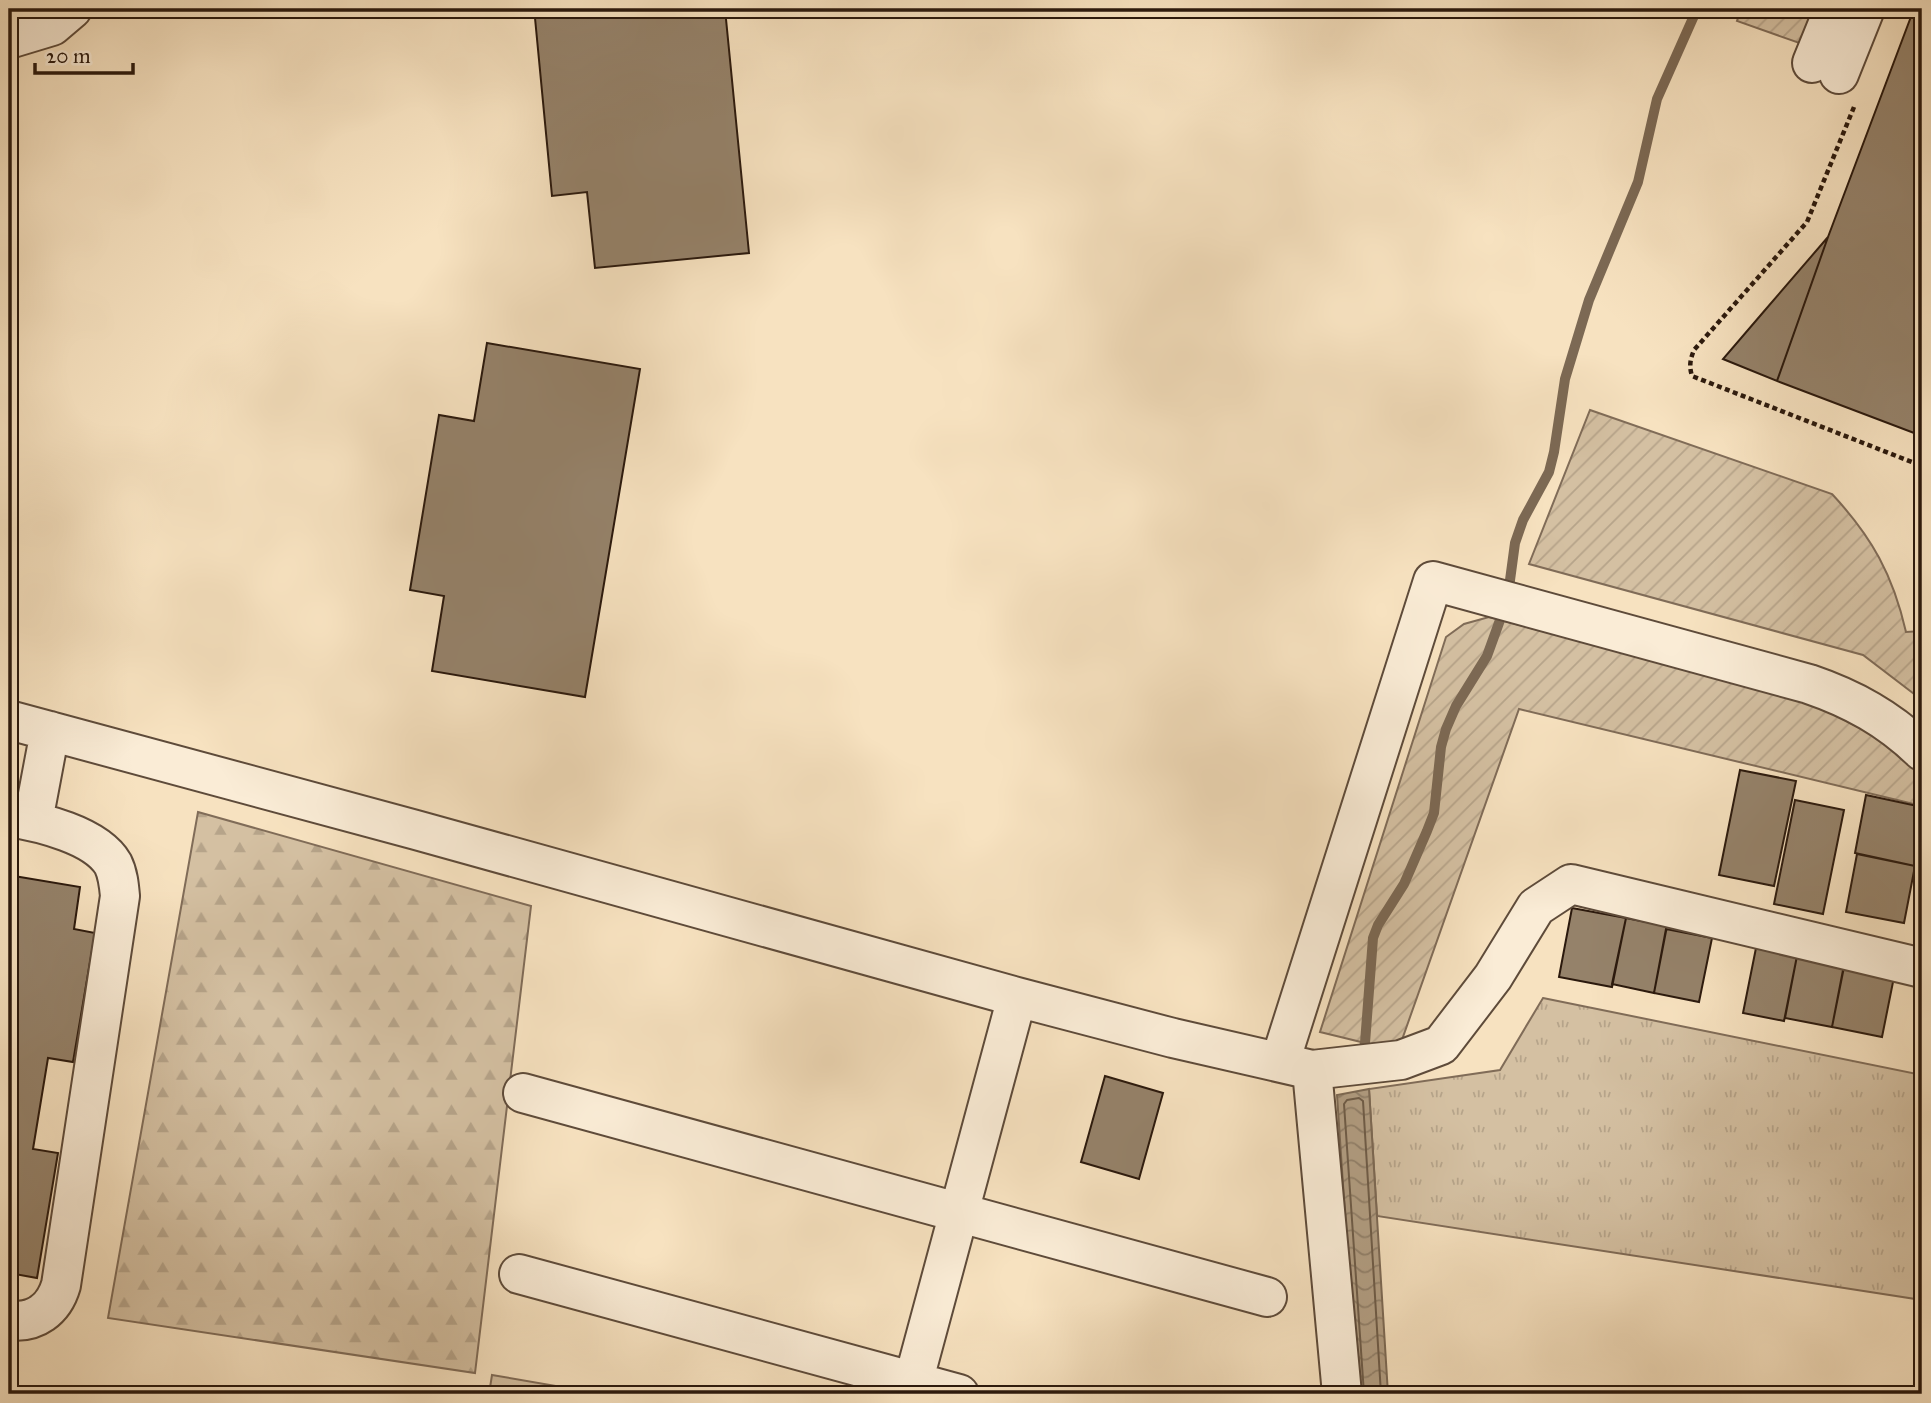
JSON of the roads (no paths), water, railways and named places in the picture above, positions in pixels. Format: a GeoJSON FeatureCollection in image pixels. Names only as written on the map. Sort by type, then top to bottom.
{"type":"FeatureCollection","features":[{"type":"Feature","properties":{"kind":"street"},"geometry":{"type":"LineString","coordinates":[[9,39],[52,26],[72,9]]}},
{"type":"Feature","properties":{"kind":"street"},"geometry":{"type":"LineString","coordinates":[[1834,9],[1836,78],[1865,9]]}},
{"type":"Feature","properties":{"kind":"street"},"geometry":{"type":"LineString","coordinates":[[1342,1394],[1323,1065],[1433,581],[1810,684],[1838,694],[1888,722],[1922,751]]}},
{"type":"Feature","properties":{"kind":"street"},"geometry":{"type":"LineString","coordinates":[[9,720],[1173,1038],[1323,1065],[1401,1060],[1441,1045],[1493,976],[1536,907],[1571,884],[1922,968]]}},
{"type":"Feature","properties":{"kind":"street"},"geometry":{"type":"LineString","coordinates":[[9,1320],[38,1316],[56,1300],[61,1284],[120,896],[118,877],[112,863],[102,852],[66,832],[21,819],[51,731]]}},
{"type":"Feature","properties":{"kind":"street"},"geometry":{"type":"LineString","coordinates":[[912,1388],[1017,997]]}},
{"type":"Feature","properties":{"kind":"street"},"geometry":{"type":"LineString","coordinates":[[523,1093],[1267,1297]]}},
{"type":"Feature","properties":{"kind":"street"},"geometry":{"type":"LineString","coordinates":[[519,1274],[912,1388],[959,1394]]}},
{"type":"Feature","properties":{"kind":"water"},"geometry":{"type":"Polygon","coordinates":[[[1369,1089],[1388,1394],[1357,1394],[1337,1095],[1369,1089]]]}},
{"type":"Feature","properties":{"kind":"waterway"},"geometry":{"type":"LineString","coordinates":[[1508,595],[1515,543],[1523,520],[1549,472],[1565,379],[1589,300],[1638,182],[1657,99],[1697,9]]}},
{"type":"Feature","properties":{"kind":"waterway"},"geometry":{"type":"LineString","coordinates":[[1361,1057],[1365,1043],[1373,938],[1378,925],[1404,884],[1427,831],[1434,813],[1441,747],[1446,729],[1456,706],[1487,656],[1504,609]]}}]}
